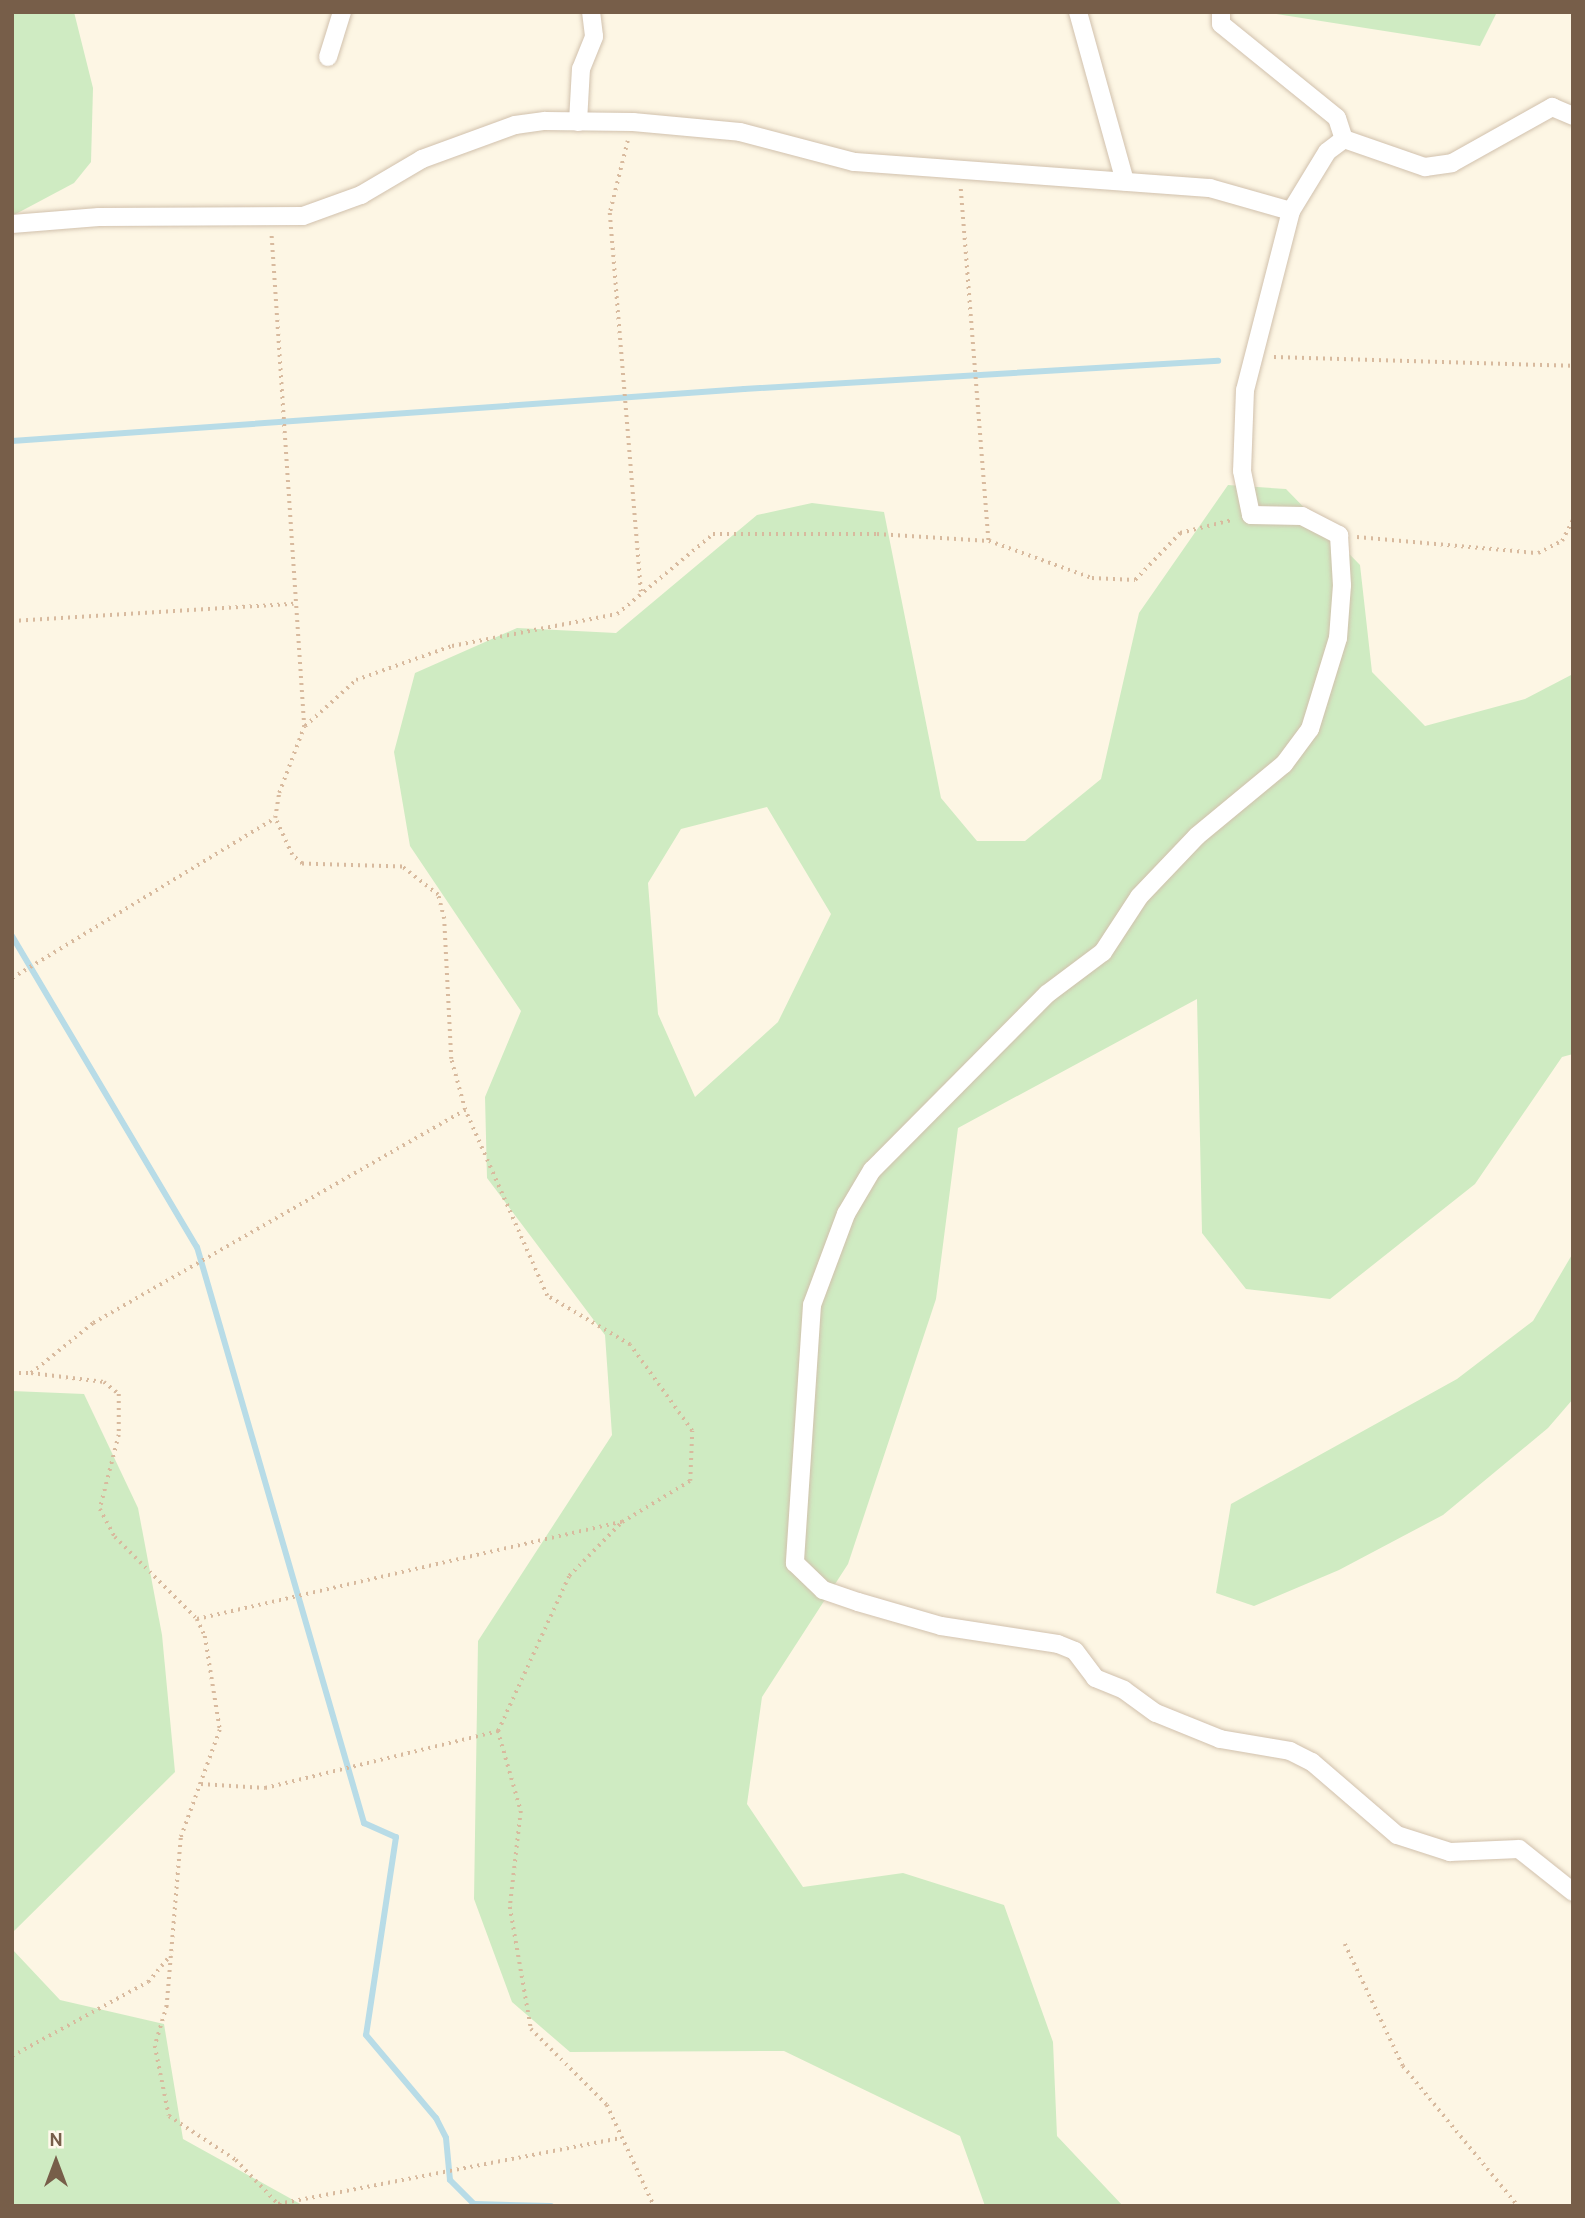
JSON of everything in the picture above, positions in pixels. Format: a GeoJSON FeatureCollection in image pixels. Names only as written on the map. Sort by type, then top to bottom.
{"type":"FeatureCollection","features":[{"type":"Feature","properties":{"kind":"street"},"geometry":{"type":"LineString","coordinates":[[328,57],[342,12]]}},
{"type":"Feature","properties":{"kind":"street"},"geometry":{"type":"LineString","coordinates":[[578,122],[581,69],[594,36],[591,12]]}},
{"type":"Feature","properties":{"kind":"street"},"geometry":{"type":"LineString","coordinates":[[1078,12],[1125,181]]}},
{"type":"Feature","properties":{"kind":"street"},"geometry":{"type":"LineString","coordinates":[[1221,12],[1221,24],[1337,118],[1344,139]]}},
{"type":"Feature","properties":{"kind":"street"},"geometry":{"type":"LineString","coordinates":[[1344,139],[1425,167],[1452,163],[1552,107],[1573,116]]}},
{"type":"Feature","properties":{"kind":"street"},"geometry":{"type":"LineString","coordinates":[[12,224],[99,217],[303,216],[361,195],[422,159],[515,125],[578,122],[633,122],[740,132],[854,162],[1210,188],[1291,211]]}},
{"type":"Feature","properties":{"kind":"street"},"geometry":{"type":"LineString","coordinates":[[1344,139],[1326,152],[1291,211],[1245,390],[1242,471],[1251,515],[1302,516],[1339,535],[1342,585],[1338,638],[1310,729],[1284,764],[1197,836],[1139,897],[1103,952],[1047,993],[903,1135],[873,1170],[846,1214],[812,1305],[795,1563],[823,1590],[858,1602],[941,1626],[1058,1644],[1075,1651],[1096,1678],[1124,1690],[1156,1713],[1220,1739],[1290,1751],[1312,1762],[1409,1840],[1450,1852],[1520,1849],[1573,1892]]}},
{"type":"Feature","properties":{"kind":"path"},"geometry":{"type":"LineString","coordinates":[[633,122],[610,214],[642,593]]}},
{"type":"Feature","properties":{"kind":"path"},"geometry":{"type":"LineString","coordinates":[[960,170],[989,541]]}},
{"type":"Feature","properties":{"kind":"path"},"geometry":{"type":"LineString","coordinates":[[270,218],[293,604],[304,727],[279,793],[275,818],[292,855],[302,864],[402,867],[438,895],[444,919],[451,1059],[465,1110],[547,1296],[630,1345],[692,1431],[690,1481],[622,1522],[569,1576],[498,1731],[520,1811],[510,1907],[531,2029],[607,2105],[654,2206]]}},
{"type":"Feature","properties":{"kind":"path"},"geometry":{"type":"LineString","coordinates":[[1254,356],[1573,366]]}},
{"type":"Feature","properties":{"kind":"path"},"geometry":{"type":"LineString","coordinates":[[304,727],[356,680],[453,646],[617,614],[713,534],[877,534],[989,541],[1092,578],[1135,580],[1180,533],[1251,515]]}},
{"type":"Feature","properties":{"kind":"path"},"geometry":{"type":"LineString","coordinates":[[1339,535],[1538,553],[1562,541],[1573,519]]}},
{"type":"Feature","properties":{"kind":"path"},"geometry":{"type":"LineString","coordinates":[[12,621],[293,604]]}},
{"type":"Feature","properties":{"kind":"path"},"geometry":{"type":"LineString","coordinates":[[12,978],[275,818]]}},
{"type":"Feature","properties":{"kind":"path"},"geometry":{"type":"LineString","coordinates":[[31,1373],[93,1323],[465,1110]]}},
{"type":"Feature","properties":{"kind":"path"},"geometry":{"type":"LineString","coordinates":[[12,1373],[104,1382],[119,1394],[118,1435],[100,1509],[115,1536],[197,1619],[205,1636],[220,1730],[181,1838],[167,2006],[155,2046],[169,2116],[236,2160],[279,2205],[622,2138]]}},
{"type":"Feature","properties":{"kind":"path"},"geometry":{"type":"LineString","coordinates":[[197,1619],[622,1522]]}},
{"type":"Feature","properties":{"kind":"path"},"geometry":{"type":"LineString","coordinates":[[201,1784],[265,1788],[498,1731]]}},
{"type":"Feature","properties":{"kind":"path"},"geometry":{"type":"LineString","coordinates":[[1345,1944],[1403,2066],[1518,2206]]}},
{"type":"Feature","properties":{"kind":"path"},"geometry":{"type":"LineString","coordinates":[[12,2056],[148,1982],[172,1955]]}},
{"type":"Feature","properties":{"kind":"green space"},"geometry":{"type":"Polygon","coordinates":[[[12,12],[74,12],[93,88],[91,162],[74,183],[12,216],[12,12]]]}},
{"type":"Feature","properties":{"kind":"green space"},"geometry":{"type":"Polygon","coordinates":[[[1264,12],[1497,12],[1480,46],[1264,12]]]}},
{"type":"Feature","properties":{"kind":"green space"},"geometry":{"type":"Polygon","coordinates":[[[1228,485],[1286,489],[1360,565],[1372,672],[1425,726],[1525,699],[1573,674],[1573,1054],[1562,1057],[1475,1184],[1330,1299],[1246,1289],[1202,1233],[1197,999],[958,1128],[936,1299],[848,1564],[762,1697],[747,1804],[803,1887],[903,1873],[1004,1905],[1053,2042],[1057,2136],[1123,2206],[985,2206],[960,2136],[784,2051],[570,2052],[512,2002],[474,1899],[478,1641],[612,1435],[605,1335],[487,1178],[485,1097],[521,1011],[410,846],[394,752],[415,673],[517,628],[616,633],[757,515],[812,503],[884,512],[941,798],[977,841],[1025,841],[1101,779],[1139,613],[1228,485]],[[767,807],[681,829],[648,883],[658,1014],[695,1097],[778,1022],[831,914],[767,807]]]}},
{"type":"Feature","properties":{"kind":"green space"},"geometry":{"type":"Polygon","coordinates":[[[1573,1253],[1573,1399],[1548,1428],[1443,1515],[1339,1570],[1254,1606],[1216,1593],[1231,1504],[1457,1379],[1533,1321],[1573,1253]]]}},
{"type":"Feature","properties":{"kind":"green space"},"geometry":{"type":"Polygon","coordinates":[[[12,1391],[84,1394],[138,1508],[162,1635],[175,1772],[12,1933],[12,1391]]]}},
{"type":"Feature","properties":{"kind":"green space"},"geometry":{"type":"Polygon","coordinates":[[[12,1949],[60,2000],[164,2024],[183,2139],[304,2206],[12,2206],[12,1949]]]}},
{"type":"Feature","properties":{"kind":"waterway"},"geometry":{"type":"LineString","coordinates":[[12,441],[744,389],[1218,361]]}},
{"type":"Feature","properties":{"kind":"waterway"},"geometry":{"type":"LineString","coordinates":[[12,936],[197,1247],[364,1823],[396,1837],[366,2035],[436,2118],[446,2138],[450,2180],[474,2204],[551,2206]]}}]}
